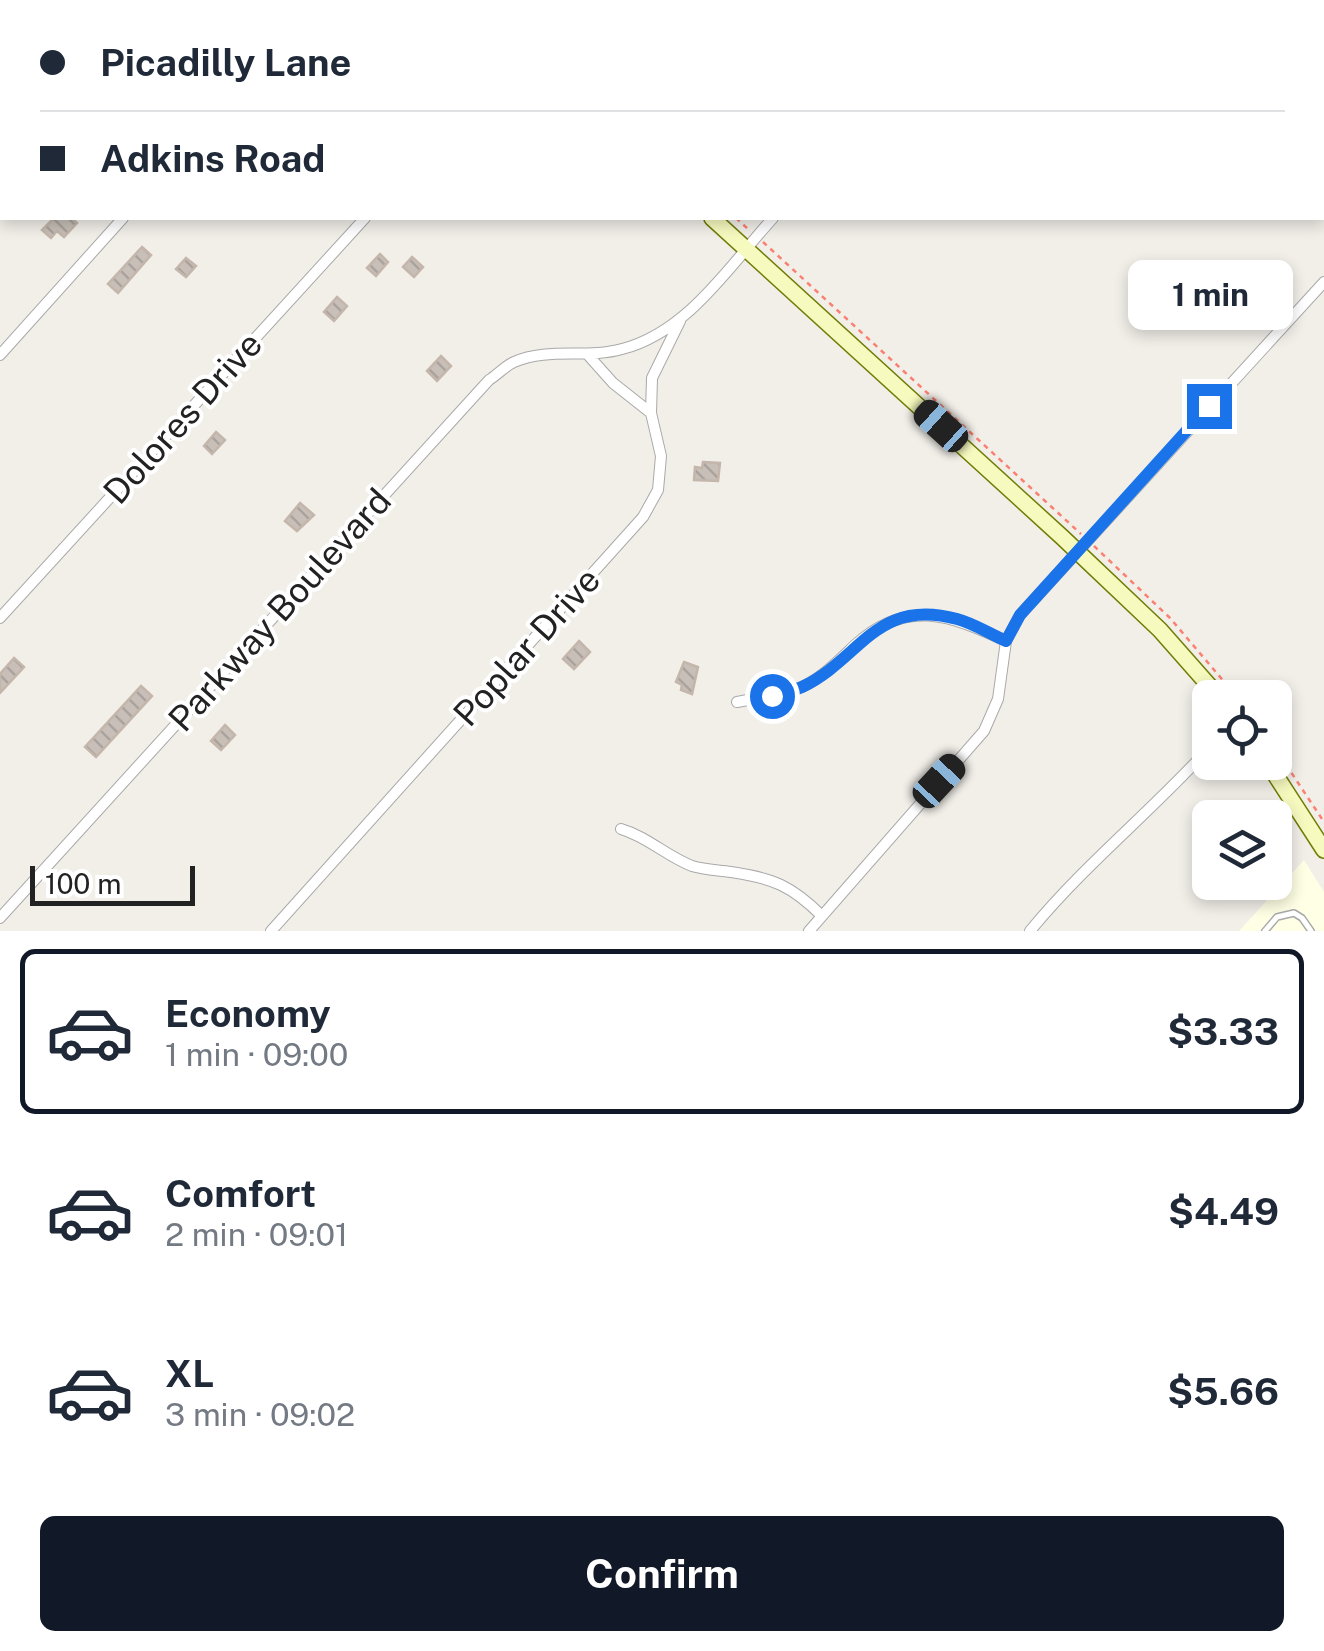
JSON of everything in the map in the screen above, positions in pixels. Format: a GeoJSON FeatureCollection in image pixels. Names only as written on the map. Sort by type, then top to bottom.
{"type":"FeatureCollection","features":[{"type":"Feature","properties":{"kind":"street"},"geometry":{"type":"LineString","coordinates":[[0,354],[121,220]]}},
{"type":"Feature","properties":{"kind":"street","name":"Dolores Drive"},"geometry":{"type":"LineString","coordinates":[[0,618],[363,220]]}},
{"type":"Feature","properties":{"kind":"street"},"geometry":{"type":"LineString","coordinates":[[715,220],[751,242],[1082,546],[1204,680]]}},
{"type":"Feature","properties":{"kind":"street","name":"Parkway Boulevard"},"geometry":{"type":"LineString","coordinates":[[0,918],[489,380],[514,362],[544,354],[588,355],[625,349],[681,320],[771,220]]}},
{"type":"Feature","properties":{"kind":"street"},"geometry":{"type":"LineString","coordinates":[[809,931],[984,732],[998,699],[1006,641],[1020,615],[1324,282]]}},
{"type":"Feature","properties":{"kind":"street","name":"Poplar Drive"},"geometry":{"type":"LineString","coordinates":[[271,931],[643,518],[658,490],[661,456],[651,413],[652,378],[681,320]]}},
{"type":"Feature","properties":{"kind":"street"},"geometry":{"type":"LineString","coordinates":[[588,355],[613,383],[651,413]]}},
{"type":"Feature","properties":{"kind":"street"},"geometry":{"type":"LineString","coordinates":[[738,702],[801,688],[826,672],[861,639],[913,614],[956,618],[1006,641]]}},
{"type":"Feature","properties":{"kind":"street"},"geometry":{"type":"LineString","coordinates":[[1030,931],[1090,862],[1160,802],[1192,767]]}},
{"type":"Feature","properties":{"kind":"street"},"geometry":{"type":"LineString","coordinates":[[1279,780],[1324,850]]}},
{"type":"Feature","properties":{"kind":"street"},"geometry":{"type":"LineString","coordinates":[[622,830],[643,836],[667,854],[698,868],[772,879],[792,889],[822,916]]}},
{"type":"Feature","properties":{"kind":"lane"},"geometry":{"type":"LineString","coordinates":[[1265,931],[1277,917],[1294,913],[1311,931]]}},
{"type":"Feature","properties":{"kind":"path"},"geometry":{"type":"LineString","coordinates":[[737,220],[751,242],[1082,546],[1170,618],[1223,680]]}},
{"type":"Feature","properties":{"kind":"path"},"geometry":{"type":"LineString","coordinates":[[1292,774],[1324,822]]}},
{"type":"Feature","properties":{"kind":"shaded area"},"geometry":{"type":"Polygon","coordinates":[[[1304,860],[1324,892],[1324,931],[1239,931],[1267,900],[1292,900],[1292,873],[1304,860]]]}},
{"type":"Feature","properties":{"kind":"building"},"geometry":{"type":"Polygon","coordinates":[[[52,220],[77,223],[64,237],[57,231],[51,238],[42,230],[52,220]]]}},
{"type":"Feature","properties":{"kind":"building"},"geometry":{"type":"Polygon","coordinates":[[[142,247],[151,255],[118,293],[108,284],[142,247]]]}},
{"type":"Feature","properties":{"kind":"building"},"geometry":{"type":"Polygon","coordinates":[[[380,254],[388,262],[376,276],[367,268],[380,254]]]}},
{"type":"Feature","properties":{"kind":"building"},"geometry":{"type":"Polygon","coordinates":[[[412,257],[423,267],[414,277],[403,267],[412,257]]]}},
{"type":"Feature","properties":{"kind":"building"},"geometry":{"type":"Polygon","coordinates":[[[186,258],[196,266],[186,277],[176,269],[186,258]]]}},
{"type":"Feature","properties":{"kind":"building"},"geometry":{"type":"Polygon","coordinates":[[[337,297],[347,306],[334,321],[324,312],[337,297]]]}},
{"type":"Feature","properties":{"kind":"building"},"geometry":{"type":"Polygon","coordinates":[[[441,356],[451,366],[437,381],[427,371],[441,356]]]}},
{"type":"Feature","properties":{"kind":"building"},"geometry":{"type":"Polygon","coordinates":[[[216,432],[225,440],[212,454],[204,446],[216,432]]]}},
{"type":"Feature","properties":{"kind":"building"},"geometry":{"type":"Polygon","coordinates":[[[703,462],[720,463],[718,481],[694,480],[695,467],[702,468],[703,462]]]}},
{"type":"Feature","properties":{"kind":"building"},"geometry":{"type":"Polygon","coordinates":[[[300,503],[314,515],[297,531],[285,521],[300,503]]]}},
{"type":"Feature","properties":{"kind":"building"},"geometry":{"type":"Polygon","coordinates":[[[579,641],[590,652],[574,669],[563,659],[579,641]]]}},
{"type":"Feature","properties":{"kind":"building"},"geometry":{"type":"Polygon","coordinates":[[[14,658],[24,667],[0,693],[0,674],[14,658]]]}},
{"type":"Feature","properties":{"kind":"building"},"geometry":{"type":"Polygon","coordinates":[[[684,662],[698,667],[692,694],[681,690],[682,685],[676,682],[684,662]]]}},
{"type":"Feature","properties":{"kind":"building"},"geometry":{"type":"Polygon","coordinates":[[[141,686],[152,696],[96,757],[85,747],[141,686]]]}},
{"type":"Feature","properties":{"kind":"building"},"geometry":{"type":"Polygon","coordinates":[[[225,725],[235,735],[221,750],[211,741],[225,725]]]}},
{"type":"Feature","properties":{"kind":"route"},"geometry":{"type":"LineString","coordinates":[[772,696],[801,688],[826,672],[861,639],[913,614],[956,618],[1006,641],[1020,615],[1209,406]]}}]}
